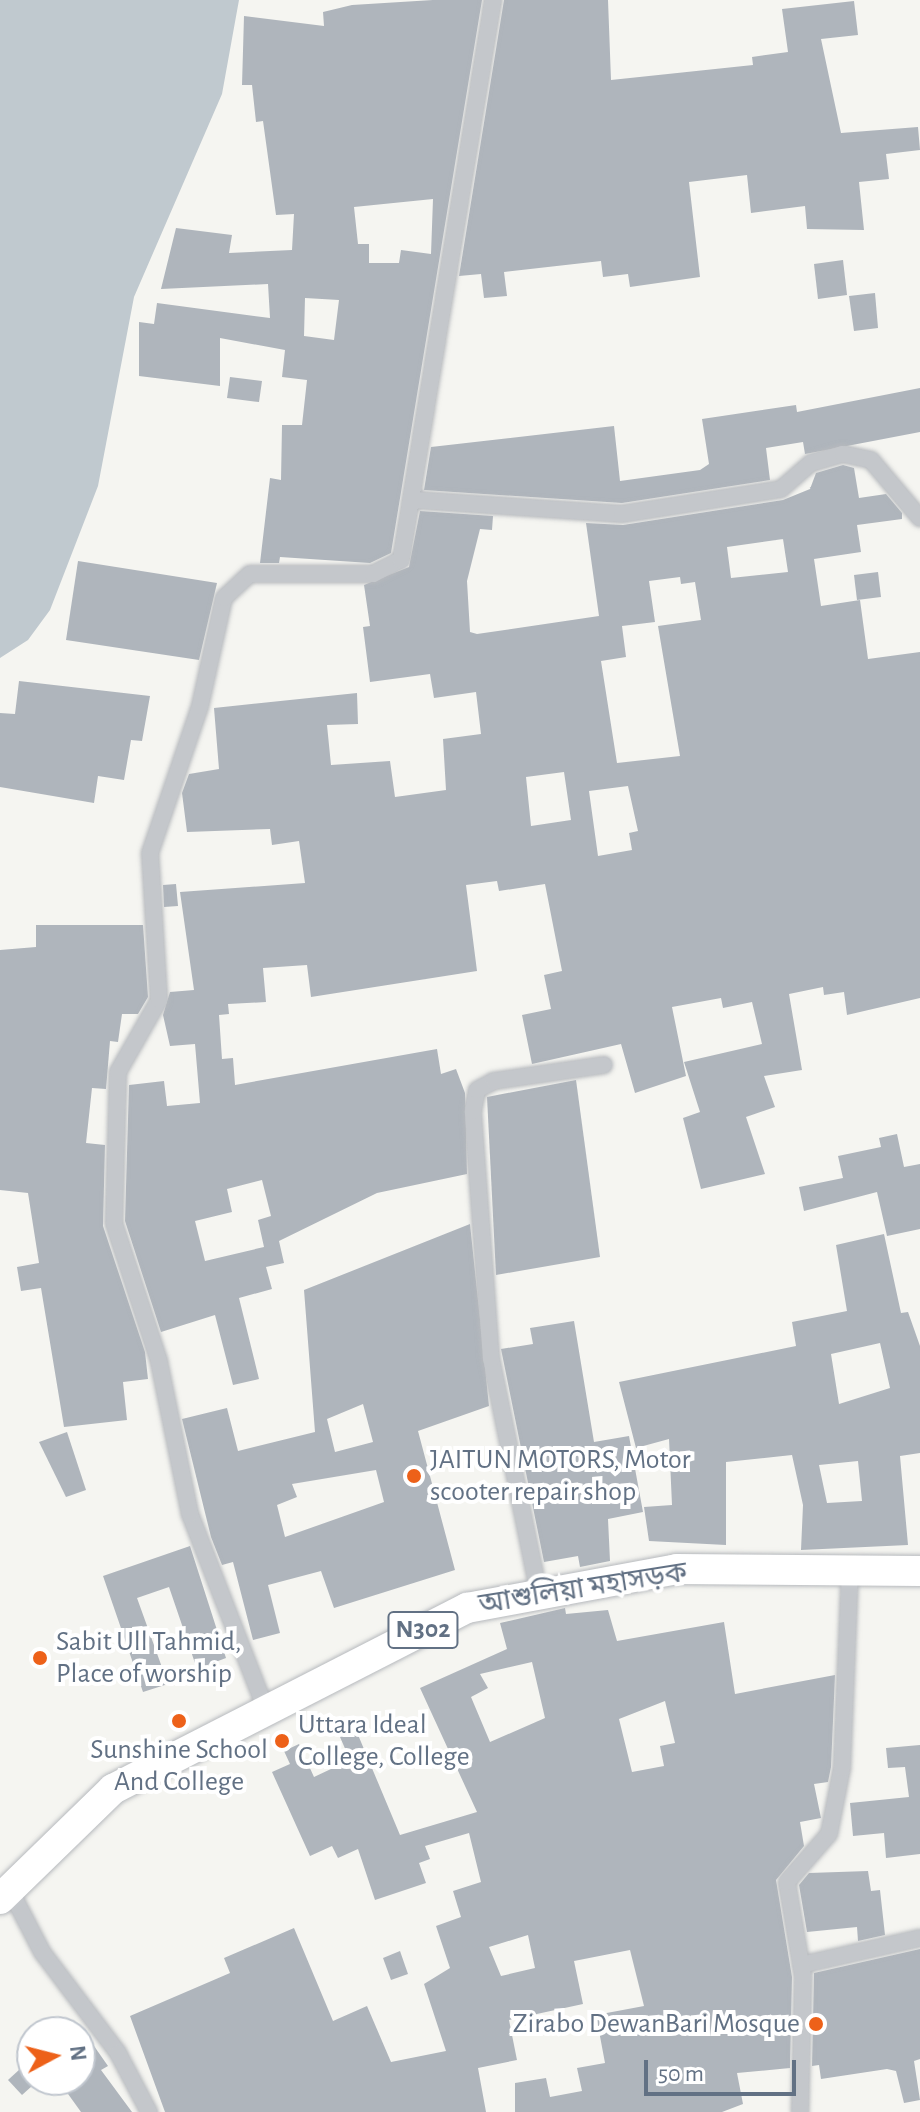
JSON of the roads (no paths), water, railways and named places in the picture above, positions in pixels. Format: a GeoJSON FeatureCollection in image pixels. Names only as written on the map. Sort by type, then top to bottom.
{"type":"FeatureCollection","features":[{"type":"Feature","properties":{"kind":"highway","name":"আশুলিয়া মহাসড়ক"},"geometry":{"type":"LineString","coordinates":[[4,1892],[113,1789],[467,1608],[677,1569],[920,1571]]}},
{"type":"Feature","properties":{"kind":"street"},"geometry":{"type":"LineString","coordinates":[[266,1710],[208,1569],[159,1361],[114,1223],[118,1072],[159,1000],[150,853],[200,706],[224,598],[250,574],[386,571],[401,560],[415,500],[493,0]]}},
{"type":"Feature","properties":{"kind":"street"},"geometry":{"type":"LineString","coordinates":[[415,500],[622,514],[781,489],[811,463],[843,454],[871,460],[920,518]]}},
{"type":"Feature","properties":{"kind":"street"},"geometry":{"type":"LineString","coordinates":[[539,1594],[491,1359],[473,1111],[477,1090],[494,1081],[604,1065]]}},
{"type":"Feature","properties":{"kind":"street"},"geometry":{"type":"LineString","coordinates":[[800,2112],[806,2072],[801,1965],[787,1882],[829,1834],[840,1781],[850,1570]]}},
{"type":"Feature","properties":{"kind":"street"},"geometry":{"type":"LineString","coordinates":[[4,1892],[42,1952],[118,2053],[149,2112]]}},
{"type":"Feature","properties":{"kind":"street"},"geometry":{"type":"LineString","coordinates":[[801,1965],[920,1938]]}},
{"type":"Feature","properties":{"kind":"place","name":"JAITUN MOTORS, Motor scooter repair shop"},"geometry":{"type":"Point","coordinates":[414,1476]}},
{"type":"Feature","properties":{"kind":"place","name":"Sabit Ull Tahmid, Place of worship"},"geometry":{"type":"Point","coordinates":[40,1658]}},
{"type":"Feature","properties":{"kind":"place","name":"Sunshine School And College"},"geometry":{"type":"Point","coordinates":[179,1721]}},
{"type":"Feature","properties":{"kind":"place","name":"Uttara Ideal College, College"},"geometry":{"type":"Point","coordinates":[282,1741]}},
{"type":"Feature","properties":{"kind":"place","name":"Zirabo DewanBari Mosque"},"geometry":{"type":"Point","coordinates":[816,2024]}}]}
